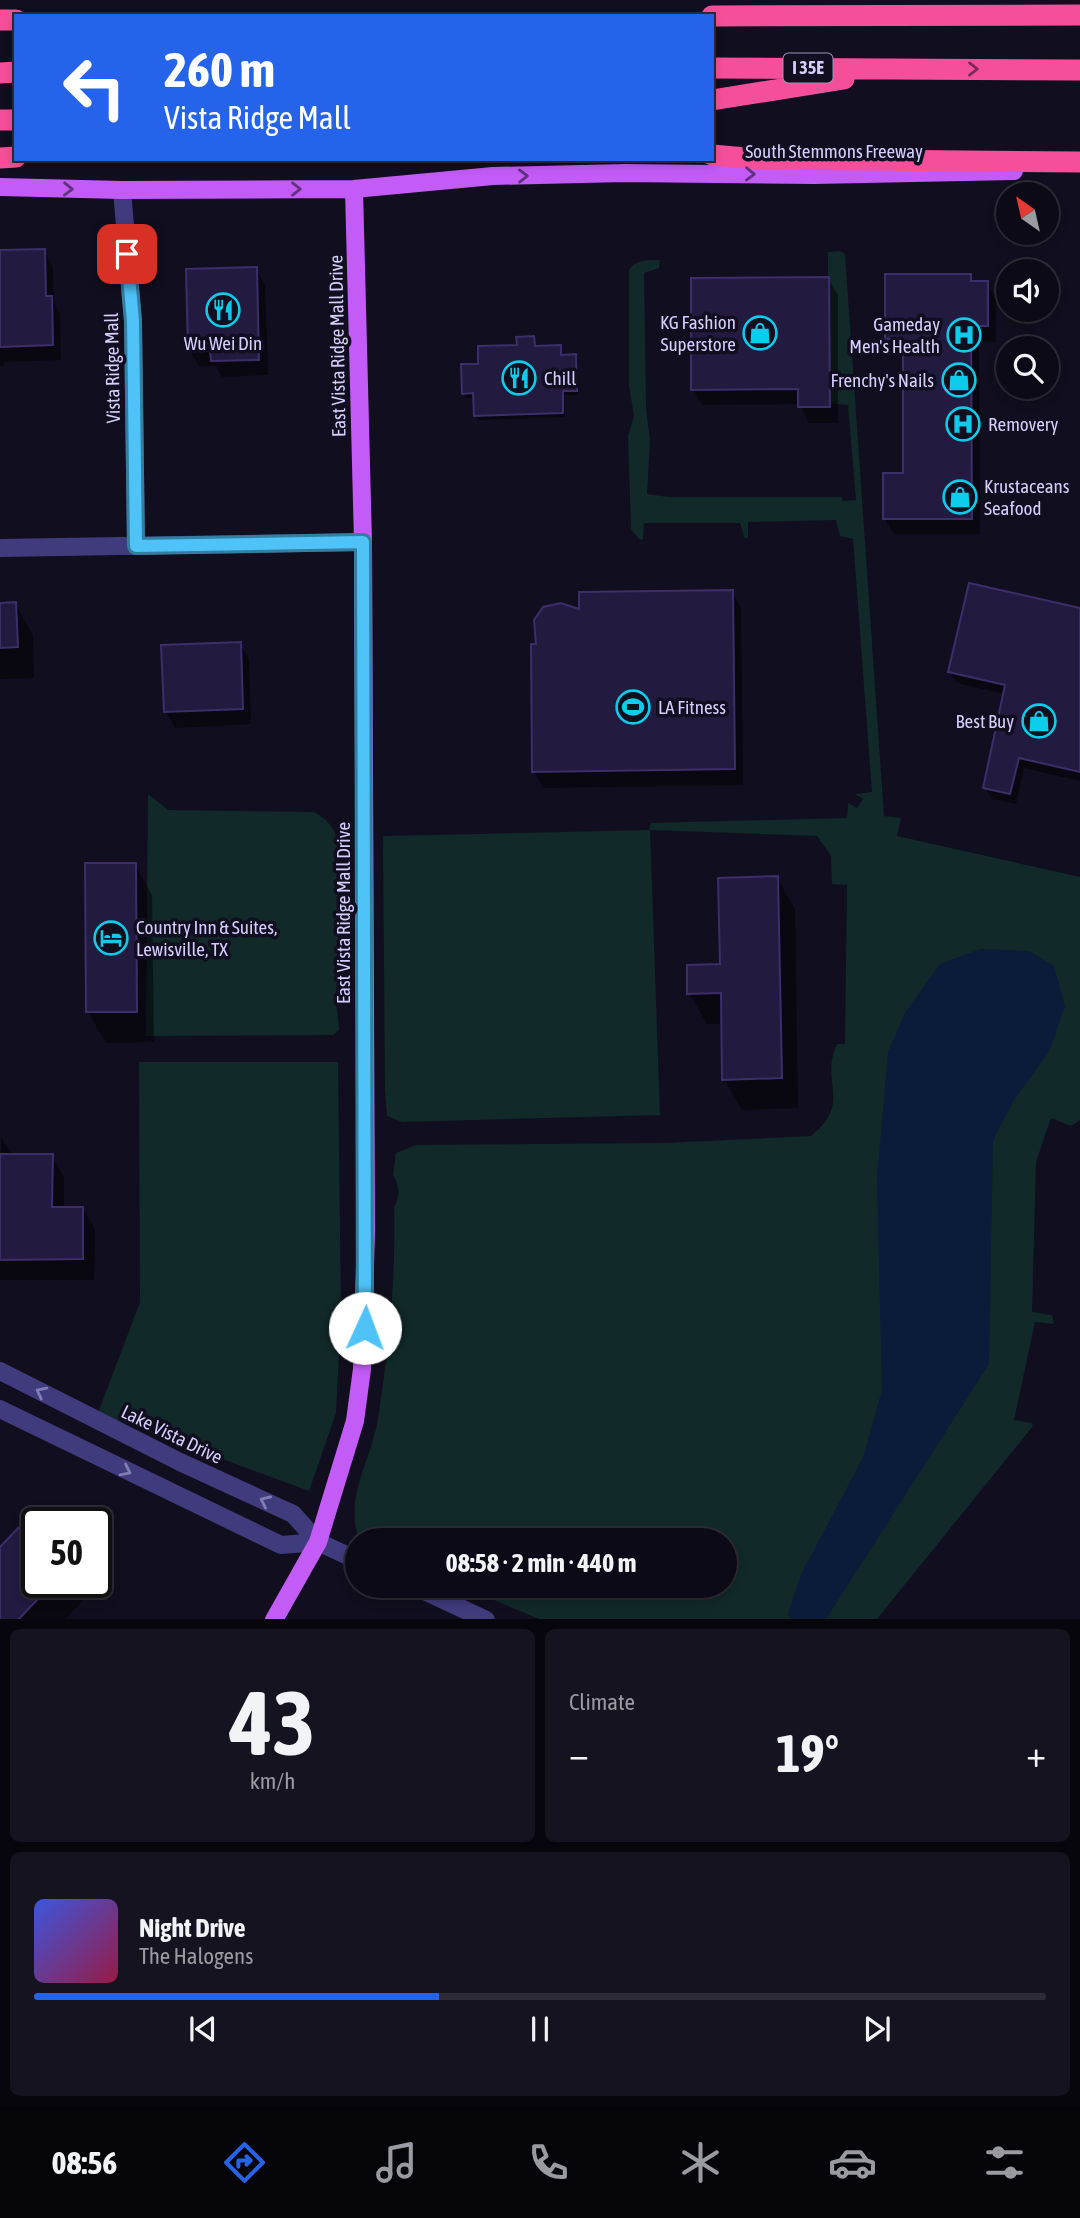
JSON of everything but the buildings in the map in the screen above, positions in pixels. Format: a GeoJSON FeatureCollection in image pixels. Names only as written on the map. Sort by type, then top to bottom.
{"type":"FeatureCollection","features":[{"type":"Feature","properties":{"kind":"highway"},"geometry":{"type":"LineString","coordinates":[[714,16],[1080,15]]}},
{"type":"Feature","properties":{"kind":"highway","name":"I 35E"},"geometry":{"type":"LineString","coordinates":[[714,68],[1080,70]]}},
{"type":"Feature","properties":{"kind":"highway"},"geometry":{"type":"LineString","coordinates":[[714,100],[905,69]]}},
{"type":"Feature","properties":{"kind":"highway"},"geometry":{"type":"LineString","coordinates":[[714,155],[757,159],[1080,162]]}},
{"type":"Feature","properties":{"kind":"main road","name":"South Stemmons Freeway"},"geometry":{"type":"LineString","coordinates":[[0,187],[122,190],[354,189],[493,176],[624,173],[814,175],[1080,170]]}},
{"type":"Feature","properties":{"kind":"main road","name":"East Vista Ridge Mall Drive"},"geometry":{"type":"LineString","coordinates":[[274,1619],[318,1542],[355,1421],[366,1307],[363,542],[354,189]]}},
{"type":"Feature","properties":{"kind":"street","name":"Vista Ridge Mall"},"geometry":{"type":"LineString","coordinates":[[122,190],[133,321],[136,546]]}},
{"type":"Feature","properties":{"kind":"street"},"geometry":{"type":"LineString","coordinates":[[0,548],[363,542]]}},
{"type":"Feature","properties":{"kind":"street","name":"Lake Vista Drive"},"geometry":{"type":"LineString","coordinates":[[0,1371],[180,1462],[293,1514],[318,1542],[345,1554]]}},
{"type":"Feature","properties":{"kind":"street","name":"Lake Vista Drive"},"geometry":{"type":"LineString","coordinates":[[0,1409],[281,1545],[318,1542]]}},
{"type":"Feature","properties":{"kind":"street"},"geometry":{"type":"LineString","coordinates":[[440,1598],[486,1619]]}},
{"type":"Feature","properties":{"kind":"green space"},"geometry":{"type":"Polygon","coordinates":[[[841,251],[845,254],[884,816],[901,818],[897,836],[1080,877],[1080,1120],[1071,1126],[1051,1118],[1036,1162],[1032,1312],[1052,1315],[1054,1324],[1035,1322],[1014,1420],[1031,1423],[1033,1426],[877,1619],[539,1619],[489,1598],[737,1598],[737,1528],[356,1528],[357,1493],[375,1432],[388,1339],[393,1287],[394,1207],[398,1191],[393,1175],[396,1153],[416,1145],[665,1143],[811,1136],[830,1113],[833,1102],[832,1057],[837,1044],[845,1044],[847,885],[832,884],[831,856],[817,836],[650,830],[660,1115],[402,1122],[387,1116],[385,1091],[383,836],[649,830],[651,823],[847,818],[848,803],[857,808],[863,799],[855,794],[872,792],[853,539],[840,536],[836,520],[748,522],[748,537],[745,539],[740,523],[644,523],[643,539],[640,540],[631,529],[628,436],[634,416],[629,386],[629,270],[635,264],[647,260],[660,260],[659,268],[644,273],[646,409],[650,440],[647,494],[668,497],[842,497],[842,501],[856,500],[848,405],[828,403],[828,252],[841,251]]]}},
{"type":"Feature","properties":{"kind":"green space"},"geometry":{"type":"Polygon","coordinates":[[[148,794],[168,810],[314,812],[330,825],[339,850],[342,886],[340,979],[336,990],[339,1030],[333,1035],[146,1036],[148,794]]]}},
{"type":"Feature","properties":{"kind":"green space"},"geometry":{"type":"Polygon","coordinates":[[[139,1062],[338,1062],[341,1316],[336,1413],[309,1491],[98,1413],[140,1302],[139,1062]]]}},
{"type":"Feature","properties":{"kind":"water"},"geometry":{"type":"Polygon","coordinates":[[[981,949],[1029,951],[1054,966],[1065,1006],[1049,1052],[1015,1098],[993,1140],[989,1364],[826,1619],[791,1619],[788,1614],[801,1574],[863,1458],[882,1390],[877,1178],[888,1052],[906,1011],[940,964],[981,949]]]}},
{"type":"Feature","properties":{"kind":"place","name":"Wu Wei Din"},"geometry":{"type":"Point","coordinates":[223,310]}},
{"type":"Feature","properties":{"kind":"place","name":"KG Fashion Superstore"},"geometry":{"type":"Point","coordinates":[760,333]}},
{"type":"Feature","properties":{"kind":"place","name":"Gameday Men's Health"},"geometry":{"type":"Point","coordinates":[964,335]}},
{"type":"Feature","properties":{"kind":"place","name":"Chill"},"geometry":{"type":"Point","coordinates":[519,378]}},
{"type":"Feature","properties":{"kind":"place","name":"Frenchy's Nails"},"geometry":{"type":"Point","coordinates":[959,380]}},
{"type":"Feature","properties":{"kind":"place","name":"Removery"},"geometry":{"type":"Point","coordinates":[963,424]}},
{"type":"Feature","properties":{"kind":"place","name":"Krustaceans Seafood"},"geometry":{"type":"Point","coordinates":[960,497]}},
{"type":"Feature","properties":{"kind":"place","name":"LA Fitness"},"geometry":{"type":"Point","coordinates":[633,707]}},
{"type":"Feature","properties":{"kind":"place","name":"Best Buy"},"geometry":{"type":"Point","coordinates":[1039,721]}},
{"type":"Feature","properties":{"kind":"place","name":"Country Inn & Suites, Lewisville, TX"},"geometry":{"type":"Point","coordinates":[111,938]}},
{"type":"Feature","properties":{"kind":"route"},"geometry":{"type":"LineString","coordinates":[[127,254],[133,321],[136,546],[363,542],[365,1328]]}}]}
